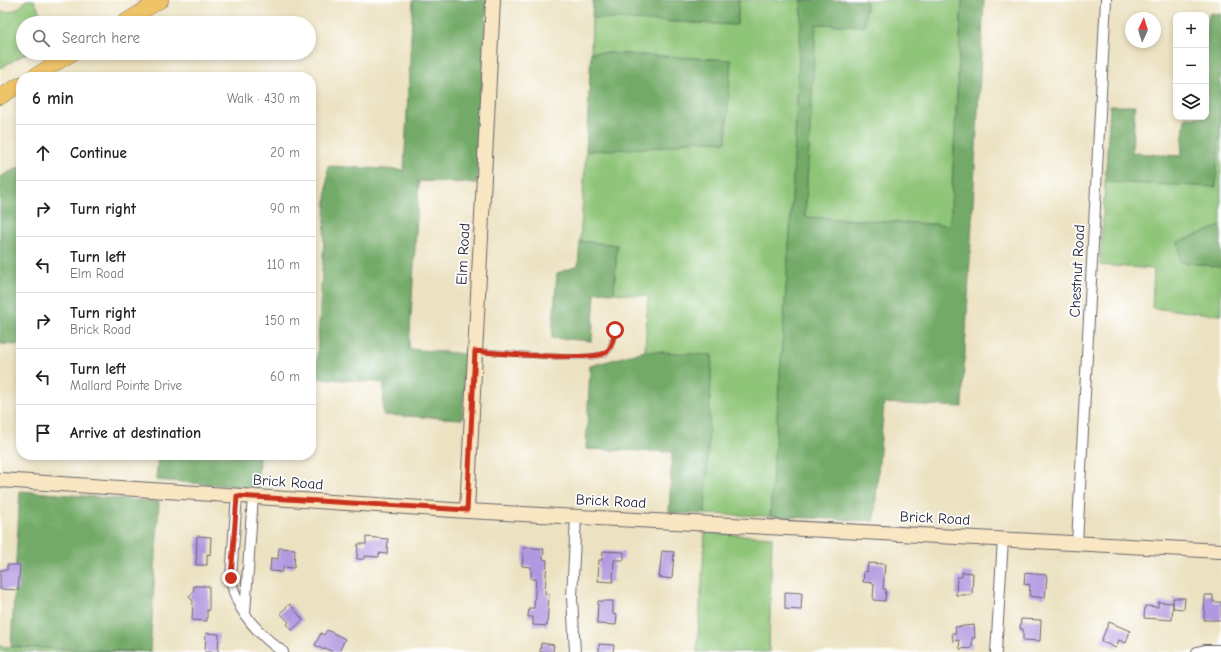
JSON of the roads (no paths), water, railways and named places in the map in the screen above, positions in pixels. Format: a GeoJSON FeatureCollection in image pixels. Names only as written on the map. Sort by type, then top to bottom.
{"type":"FeatureCollection","features":[{"type":"Feature","properties":{"kind":"main road"},"geometry":{"type":"LineString","coordinates":[[135,16],[161,0]]}},
{"type":"Feature","properties":{"kind":"main road"},"geometry":{"type":"LineString","coordinates":[[41,72],[61,60]]}},
{"type":"Feature","properties":{"kind":"main road"},"geometry":{"type":"LineString","coordinates":[[0,97],[16,87]]}},
{"type":"Feature","properties":{"kind":"street","name":"Elm Road"},"geometry":{"type":"LineString","coordinates":[[467,510],[493,0]]}},
{"type":"Feature","properties":{"kind":"street","name":"Chestnut Road"},"geometry":{"type":"LineString","coordinates":[[1077,543],[1106,0]]}},
{"type":"Feature","properties":{"kind":"street","name":"Brick Road"},"geometry":{"type":"LineString","coordinates":[[0,480],[576,517],[1221,551]]}},
{"type":"Feature","properties":{"kind":"street"},"geometry":{"type":"LineString","coordinates":[[237,496],[231,578],[233,591],[237,601],[268,648],[283,652]]}},
{"type":"Feature","properties":{"kind":"street"},"geometry":{"type":"LineString","coordinates":[[245,613],[253,496]]}},
{"type":"Feature","properties":{"kind":"street"},"geometry":{"type":"LineString","coordinates":[[575,652],[572,598],[576,517]]}},
{"type":"Feature","properties":{"kind":"street"},"geometry":{"type":"LineString","coordinates":[[996,652],[1003,539]]}},
{"type":"Feature","properties":{"kind":"street"},"geometry":{"type":"LineString","coordinates":[[1198,652],[1206,650],[1221,650]]}},
{"type":"Feature","properties":{"kind":"lane"},"geometry":{"type":"LineString","coordinates":[[475,351],[561,357],[589,357],[605,354],[610,349],[615,330]]}}]}
